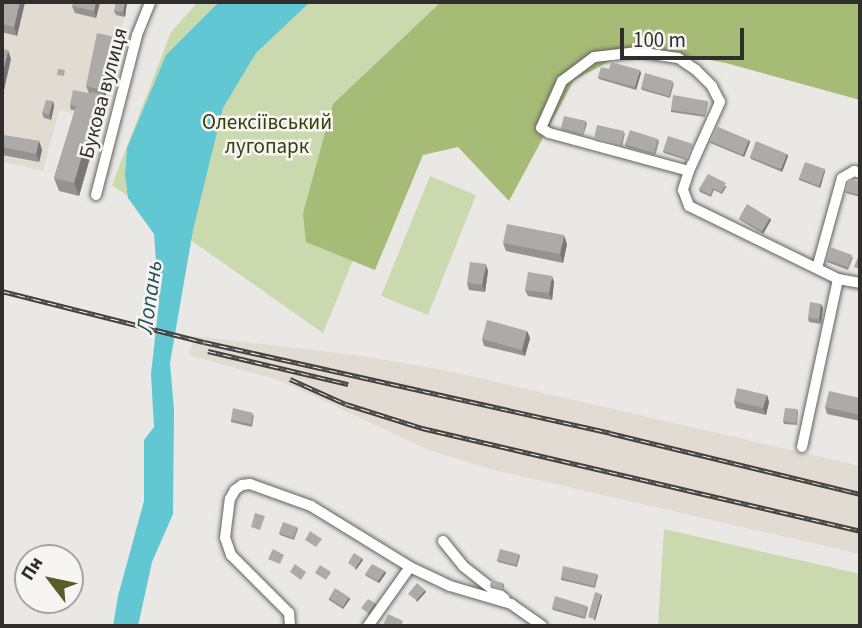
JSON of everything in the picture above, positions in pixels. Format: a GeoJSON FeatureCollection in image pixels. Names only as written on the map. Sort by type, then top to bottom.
{"type":"FeatureCollection","features":[{"type":"Feature","properties":{"kind":"street","name":"Букова вулиця"},"geometry":{"type":"LineString","coordinates":[[96,195],[137,35],[150,2]]}},
{"type":"Feature","properties":{"kind":"street"},"geometry":{"type":"LineString","coordinates":[[689,171],[541,128],[562,80],[594,57],[638,52],[678,58],[696,70],[712,86],[720,103],[682,190],[689,206],[838,279],[860,283]]}},
{"type":"Feature","properties":{"kind":"street"},"geometry":{"type":"LineString","coordinates":[[817,268],[842,178],[855,171],[860,173]]}},
{"type":"Feature","properties":{"kind":"street"},"geometry":{"type":"LineString","coordinates":[[802,447],[838,279]]}},
{"type":"Feature","properties":{"kind":"street"},"geometry":{"type":"LineString","coordinates":[[290,626],[289,613],[231,555],[225,538],[230,499],[235,490],[250,484],[311,506],[410,567],[450,586],[510,604]]}},
{"type":"Feature","properties":{"kind":"street"},"geometry":{"type":"LineString","coordinates":[[443,541],[463,566],[542,626]]}},
{"type":"Feature","properties":{"kind":"street"},"geometry":{"type":"LineString","coordinates":[[368,626],[410,567]]}},
{"type":"Feature","properties":{"kind":"shaded area"},"geometry":{"type":"Polygon","coordinates":[[[2,2],[127,2],[104,121],[59,110],[43,171],[2,162],[2,2]]]}},
{"type":"Feature","properties":{"kind":"shaded area"},"geometry":{"type":"Polygon","coordinates":[[[194,336],[356,355],[449,371],[860,466],[860,554],[490,469],[429,450],[281,381],[189,355],[194,336]]]}},
{"type":"Feature","properties":{"kind":"green space","name":"Олексіївський лугопарк"},"geometry":{"type":"Polygon","coordinates":[[[198,2],[860,2],[619,24],[399,149],[323,333],[112,185],[171,32],[198,2]]]}},
{"type":"Feature","properties":{"kind":"green space"},"geometry":{"type":"Polygon","coordinates":[[[441,2],[860,2],[860,100],[726,63],[637,47],[574,80],[509,201],[458,147],[423,155],[375,270],[306,242],[303,213],[333,104],[441,2]]]}},
{"type":"Feature","properties":{"kind":"green space"},"geometry":{"type":"Polygon","coordinates":[[[430,176],[476,195],[428,315],[381,296],[430,176]]]}},
{"type":"Feature","properties":{"kind":"green space"},"geometry":{"type":"Polygon","coordinates":[[[664,529],[860,574],[860,626],[658,626],[664,529]]]}},
{"type":"Feature","properties":{"kind":"water"},"geometry":{"type":"Polygon","coordinates":[[[219,2],[310,2],[256,53],[223,108],[193,230],[170,363],[174,410],[173,514],[152,562],[138,626],[113,626],[118,596],[144,501],[144,440],[154,427],[151,374],[159,302],[154,234],[128,198],[125,175],[127,148],[166,55],[219,2]]]}},
{"type":"Feature","properties":{"kind":"building"},"geometry":{"type":"Polygon","coordinates":[[[2,2],[20,2],[14,27],[2,24],[2,2]]]}},
{"type":"Feature","properties":{"kind":"building"},"geometry":{"type":"Polygon","coordinates":[[[73,2],[96,2],[94,11],[72,6],[73,2]]]}},
{"type":"Feature","properties":{"kind":"building"},"geometry":{"type":"Polygon","coordinates":[[[116,2],[125,2],[123,12],[114,11],[116,2]]]}},
{"type":"Feature","properties":{"kind":"building"},"geometry":{"type":"Polygon","coordinates":[[[97,33],[115,37],[102,90],[86,86],[97,33]]]}},
{"type":"Feature","properties":{"kind":"building"},"geometry":{"type":"Polygon","coordinates":[[[2,49],[8,50],[2,76],[2,49]]]}},
{"type":"Feature","properties":{"kind":"building"},"geometry":{"type":"Polygon","coordinates":[[[611,62],[640,70],[635,87],[598,77],[601,67],[609,69],[611,62]]]}},
{"type":"Feature","properties":{"kind":"building"},"geometry":{"type":"Polygon","coordinates":[[[58,69],[65,70],[64,76],[57,75],[58,69]]]}},
{"type":"Feature","properties":{"kind":"building"},"geometry":{"type":"Polygon","coordinates":[[[645,73],[673,81],[669,96],[641,88],[645,73]]]}},
{"type":"Feature","properties":{"kind":"building"},"geometry":{"type":"Polygon","coordinates":[[[73,90],[103,96],[100,112],[70,105],[73,90]]]}},
{"type":"Feature","properties":{"kind":"building"},"geometry":{"type":"Polygon","coordinates":[[[673,95],[707,101],[705,115],[671,110],[673,95]]]}},
{"type":"Feature","properties":{"kind":"building"},"geometry":{"type":"Polygon","coordinates":[[[46,100],[53,101],[49,115],[42,113],[46,100]]]}},
{"type":"Feature","properties":{"kind":"building"},"geometry":{"type":"Polygon","coordinates":[[[76,106],[95,110],[74,183],[54,178],[76,106]]]}},
{"type":"Feature","properties":{"kind":"building"},"geometry":{"type":"Polygon","coordinates":[[[564,116],[586,121],[583,134],[561,128],[564,116]]]}},
{"type":"Feature","properties":{"kind":"building"},"geometry":{"type":"Polygon","coordinates":[[[597,125],[624,131],[621,145],[594,139],[597,125]]]}},
{"type":"Feature","properties":{"kind":"building"},"geometry":{"type":"Polygon","coordinates":[[[716,126],[749,140],[743,155],[710,141],[716,126]]]}},
{"type":"Feature","properties":{"kind":"building"},"geometry":{"type":"Polygon","coordinates":[[[630,130],[658,139],[654,153],[625,144],[630,130]]]}},
{"type":"Feature","properties":{"kind":"building"},"geometry":{"type":"Polygon","coordinates":[[[2,135],[39,141],[36,154],[2,147],[2,135]]]}},
{"type":"Feature","properties":{"kind":"building"},"geometry":{"type":"Polygon","coordinates":[[[668,136],[693,144],[688,159],[663,151],[668,136]]]}},
{"type":"Feature","properties":{"kind":"building"},"geometry":{"type":"Polygon","coordinates":[[[756,141],[787,154],[781,169],[750,157],[756,141]]]}},
{"type":"Feature","properties":{"kind":"building"},"geometry":{"type":"Polygon","coordinates":[[[805,162],[825,169],[819,186],[799,178],[805,162]]]}},
{"type":"Feature","properties":{"kind":"building"},"geometry":{"type":"Polygon","coordinates":[[[708,174],[726,183],[721,192],[713,188],[710,195],[699,189],[708,174]]]}},
{"type":"Feature","properties":{"kind":"building"},"geometry":{"type":"Polygon","coordinates":[[[848,179],[860,182],[860,195],[845,191],[848,179]]]}},
{"type":"Feature","properties":{"kind":"building"},"geometry":{"type":"Polygon","coordinates":[[[747,204],[770,218],[762,231],[739,218],[747,204]]]}},
{"type":"Feature","properties":{"kind":"building"},"geometry":{"type":"Polygon","coordinates":[[[507,224],[564,235],[560,254],[503,243],[507,224]]]}},
{"type":"Feature","properties":{"kind":"building"},"geometry":{"type":"Polygon","coordinates":[[[830,247],[852,255],[848,267],[826,260],[830,247]]]}},
{"type":"Feature","properties":{"kind":"building"},"geometry":{"type":"Polygon","coordinates":[[[860,257],[860,269],[854,267],[860,257]]]}},
{"type":"Feature","properties":{"kind":"building"},"geometry":{"type":"Polygon","coordinates":[[[470,262],[486,264],[482,285],[467,283],[470,262]]]}},
{"type":"Feature","properties":{"kind":"building"},"geometry":{"type":"Polygon","coordinates":[[[528,272],[552,276],[549,293],[525,290],[528,272]]]}},
{"type":"Feature","properties":{"kind":"building"},"geometry":{"type":"Polygon","coordinates":[[[810,302],[821,304],[819,319],[808,318],[810,302]]]}},
{"type":"Feature","properties":{"kind":"building"},"geometry":{"type":"Polygon","coordinates":[[[487,320],[527,331],[522,350],[482,339],[487,320]]]}},
{"type":"Feature","properties":{"kind":"building"},"geometry":{"type":"Polygon","coordinates":[[[737,388],[767,395],[763,408],[734,401],[737,388]]]}},
{"type":"Feature","properties":{"kind":"building"},"geometry":{"type":"Polygon","coordinates":[[[829,391],[860,398],[860,415],[825,407],[829,391]]]}},
{"type":"Feature","properties":{"kind":"building"},"geometry":{"type":"Polygon","coordinates":[[[233,408],[253,413],[251,424],[231,420],[233,408]]]}},
{"type":"Feature","properties":{"kind":"building"},"geometry":{"type":"Polygon","coordinates":[[[785,408],[797,409],[796,423],[783,421],[785,408]]]}},
{"type":"Feature","properties":{"kind":"building"},"geometry":{"type":"Polygon","coordinates":[[[255,513],[265,516],[260,530],[251,527],[255,513]]]}},
{"type":"Feature","properties":{"kind":"building"},"geometry":{"type":"Polygon","coordinates":[[[283,522],[297,527],[293,538],[279,533],[283,522]]]}},
{"type":"Feature","properties":{"kind":"building"},"geometry":{"type":"Polygon","coordinates":[[[310,531],[322,539],[316,547],[305,540],[310,531]]]}},
{"type":"Feature","properties":{"kind":"building"},"geometry":{"type":"Polygon","coordinates":[[[273,549],[284,555],[280,564],[268,559],[273,549]]]}},
{"type":"Feature","properties":{"kind":"building"},"geometry":{"type":"Polygon","coordinates":[[[500,549],[519,554],[516,565],[497,560],[500,549]]]}},
{"type":"Feature","properties":{"kind":"building"},"geometry":{"type":"Polygon","coordinates":[[[354,553],[362,558],[355,568],[348,563],[354,553]]]}},
{"type":"Feature","properties":{"kind":"building"},"geometry":{"type":"Polygon","coordinates":[[[295,564],[306,572],[301,580],[290,572],[295,564]]]}},
{"type":"Feature","properties":{"kind":"building"},"geometry":{"type":"Polygon","coordinates":[[[372,564],[385,571],[378,581],[365,574],[372,564]]]}},
{"type":"Feature","properties":{"kind":"building"},"geometry":{"type":"Polygon","coordinates":[[[320,565],[331,572],[326,580],[315,573],[320,565]]]}},
{"type":"Feature","properties":{"kind":"building"},"geometry":{"type":"Polygon","coordinates":[[[563,566],[597,574],[594,586],[561,578],[563,566]]]}},
{"type":"Feature","properties":{"kind":"building"},"geometry":{"type":"Polygon","coordinates":[[[491,580],[503,583],[502,589],[490,586],[491,580]]]}},
{"type":"Feature","properties":{"kind":"building"},"geometry":{"type":"Polygon","coordinates":[[[417,583],[425,590],[416,600],[408,594],[417,583]]]}},
{"type":"Feature","properties":{"kind":"building"},"geometry":{"type":"Polygon","coordinates":[[[335,588],[349,597],[343,607],[329,598],[335,588]]]}},
{"type":"Feature","properties":{"kind":"building"},"geometry":{"type":"Polygon","coordinates":[[[595,592],[601,594],[594,619],[588,617],[595,592]]]}},
{"type":"Feature","properties":{"kind":"building"},"geometry":{"type":"Polygon","coordinates":[[[555,596],[587,606],[584,617],[552,608],[555,596]]]}},
{"type":"Feature","properties":{"kind":"building"},"geometry":{"type":"Polygon","coordinates":[[[368,599],[375,603],[368,613],[361,608],[368,599]]]}},
{"type":"Feature","properties":{"kind":"building"},"geometry":{"type":"Polygon","coordinates":[[[388,614],[403,621],[401,626],[383,625],[388,614]]]}},
{"type":"Feature","properties":{"kind":"railway"},"geometry":{"type":"LineString","coordinates":[[2,291],[204,342],[610,433],[860,494]]}},
{"type":"Feature","properties":{"kind":"railway"},"geometry":{"type":"LineString","coordinates":[[208,351],[348,384]]}},
{"type":"Feature","properties":{"kind":"railway"},"geometry":{"type":"LineString","coordinates":[[290,379],[346,404],[422,428],[860,531]]}},
{"type":"Feature","properties":{"kind":"water label","name":"Лопань"},"geometry":{"type":"Point","coordinates":[150,297]}}]}
